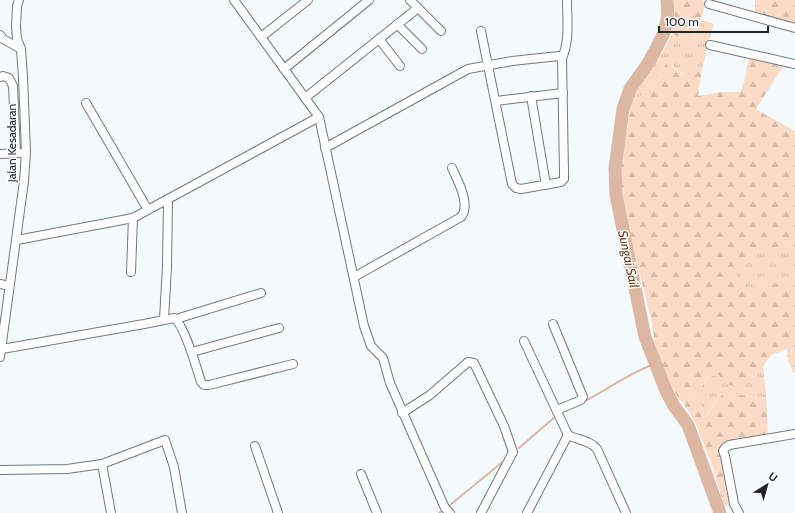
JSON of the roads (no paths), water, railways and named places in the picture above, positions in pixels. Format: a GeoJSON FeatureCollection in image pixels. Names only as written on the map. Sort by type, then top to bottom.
{"type":"FeatureCollection","features":[{"type":"Feature","properties":{"kind":"street","name":"Jalan Kesadaran"},"geometry":{"type":"LineString","coordinates":[[1,353],[17,240],[26,152],[20,49],[16,27],[17,6],[19,0]]}},
{"type":"Feature","properties":{"kind":"street"},"geometry":{"type":"LineString","coordinates":[[234,0],[319,118],[364,326],[371,346],[383,358],[390,383],[402,412],[442,502],[450,513]]}},
{"type":"Feature","properties":{"kind":"street"},"geometry":{"type":"LineString","coordinates":[[261,38],[308,0]]}},
{"type":"Feature","properties":{"kind":"street"},"geometry":{"type":"LineString","coordinates":[[284,69],[369,0]]}},
{"type":"Feature","properties":{"kind":"street"},"geometry":{"type":"LineString","coordinates":[[410,0],[441,31]]}},
{"type":"Feature","properties":{"kind":"street"},"geometry":{"type":"LineString","coordinates":[[481,31],[514,187],[520,189],[561,182],[564,179],[562,58],[566,51],[567,0]]}},
{"type":"Feature","properties":{"kind":"street"},"geometry":{"type":"LineString","coordinates":[[709,4],[795,28]]}},
{"type":"Feature","properties":{"kind":"street"},"geometry":{"type":"LineString","coordinates":[[305,98],[418,8]]}},
{"type":"Feature","properties":{"kind":"street"},"geometry":{"type":"LineString","coordinates":[[397,24],[422,49]]}},
{"type":"Feature","properties":{"kind":"street"},"geometry":{"type":"LineString","coordinates":[[379,38],[400,66]]}},
{"type":"Feature","properties":{"kind":"street"},"geometry":{"type":"LineString","coordinates":[[1,39],[20,49]]}},
{"type":"Feature","properties":{"kind":"street"},"geometry":{"type":"LineString","coordinates":[[710,45],[795,64]]}},
{"type":"Feature","properties":{"kind":"street"},"geometry":{"type":"LineString","coordinates":[[325,148],[468,69],[544,57],[559,56],[562,58]]}},
{"type":"Feature","properties":{"kind":"street"},"geometry":{"type":"LineString","coordinates":[[0,78],[3,76],[9,78],[13,86],[16,153]]}},
{"type":"Feature","properties":{"kind":"street"},"geometry":{"type":"LineString","coordinates":[[496,101],[563,93]]}},
{"type":"Feature","properties":{"kind":"street"},"geometry":{"type":"LineString","coordinates":[[531,96],[546,185]]}},
{"type":"Feature","properties":{"kind":"street"},"geometry":{"type":"LineString","coordinates":[[86,103],[148,210]]}},
{"type":"Feature","properties":{"kind":"street"},"geometry":{"type":"LineString","coordinates":[[17,240],[133,218],[319,118]]}},
{"type":"Feature","properties":{"kind":"street"},"geometry":{"type":"LineString","coordinates":[[0,154],[26,152]]}},
{"type":"Feature","properties":{"kind":"street"},"geometry":{"type":"LineString","coordinates":[[354,277],[464,214],[465,207],[461,187],[452,168]]}},
{"type":"Feature","properties":{"kind":"street"},"geometry":{"type":"LineString","coordinates":[[164,320],[167,267],[168,200]]}},
{"type":"Feature","properties":{"kind":"street"},"geometry":{"type":"LineString","coordinates":[[131,272],[133,218]]}},
{"type":"Feature","properties":{"kind":"street"},"geometry":{"type":"LineString","coordinates":[[0,284],[10,286]]}},
{"type":"Feature","properties":{"kind":"street"},"geometry":{"type":"LineString","coordinates":[[1,353],[174,318],[176,319],[261,293]]}},
{"type":"Feature","properties":{"kind":"street"},"geometry":{"type":"LineString","coordinates":[[176,319],[192,352],[201,382],[206,385],[293,364]]}},
{"type":"Feature","properties":{"kind":"street"},"geometry":{"type":"LineString","coordinates":[[553,324],[583,397],[581,400],[557,410]]}},
{"type":"Feature","properties":{"kind":"street"},"geometry":{"type":"LineString","coordinates":[[192,352],[279,328]]}},
{"type":"Feature","properties":{"kind":"street"},"geometry":{"type":"LineString","coordinates":[[524,341],[568,435],[593,444],[597,449],[626,513]]}},
{"type":"Feature","properties":{"kind":"street"},"geometry":{"type":"LineString","coordinates":[[402,412],[430,395],[468,362],[474,363],[504,426],[513,452],[481,513]]}},
{"type":"Feature","properties":{"kind":"street"},"geometry":{"type":"LineString","coordinates":[[739,513],[734,504],[723,451],[725,448],[729,445],[795,434]]}},
{"type":"Feature","properties":{"kind":"street"},"geometry":{"type":"LineString","coordinates":[[527,513],[568,435]]}},
{"type":"Feature","properties":{"kind":"street"},"geometry":{"type":"LineString","coordinates":[[0,470],[61,469],[102,464],[165,440],[174,467],[182,513]]}},
{"type":"Feature","properties":{"kind":"street"},"geometry":{"type":"LineString","coordinates":[[256,446],[278,513]]}},
{"type":"Feature","properties":{"kind":"street"},"geometry":{"type":"LineString","coordinates":[[102,464],[111,513]]}},
{"type":"Feature","properties":{"kind":"street"},"geometry":{"type":"LineString","coordinates":[[361,474],[376,513]]}},
{"type":"Feature","properties":{"kind":"waterway","name":"Sungai Sail"},"geometry":{"type":"LineString","coordinates":[[667,0],[668,15],[664,33],[649,62],[630,89],[623,109],[615,168],[616,195],[645,337],[666,391],[674,406],[688,425],[720,513]]}},
{"type":"Feature","properties":{"kind":"waterway"},"geometry":{"type":"LineString","coordinates":[[585,401],[628,376],[655,364]]}},
{"type":"Feature","properties":{"kind":"waterway"},"geometry":{"type":"LineString","coordinates":[[519,448],[556,416]]}},
{"type":"Feature","properties":{"kind":"waterway"},"geometry":{"type":"LineString","coordinates":[[450,505],[505,460]]}}]}
